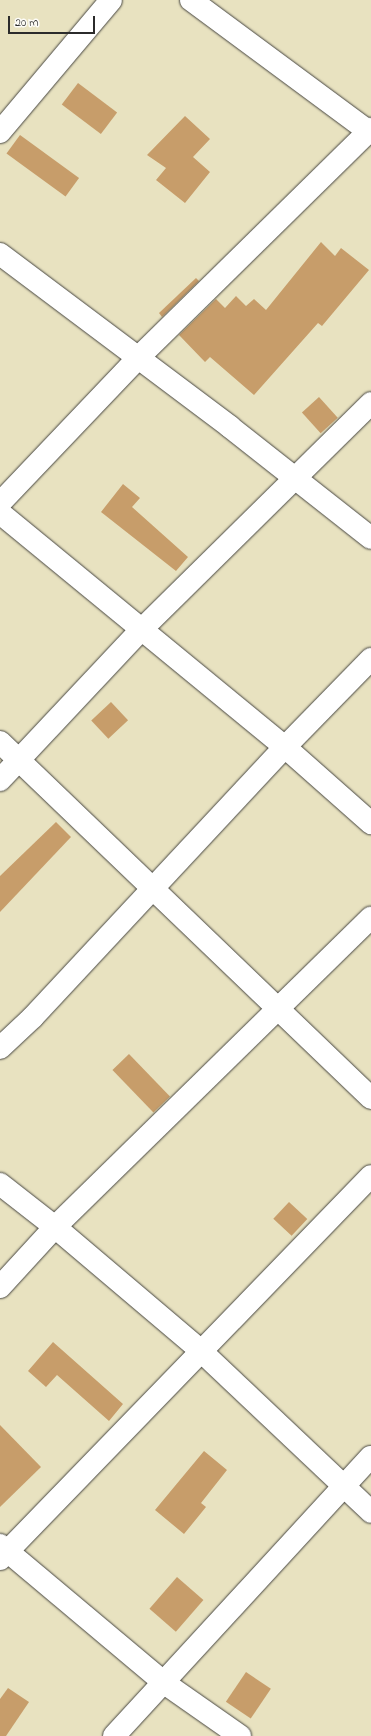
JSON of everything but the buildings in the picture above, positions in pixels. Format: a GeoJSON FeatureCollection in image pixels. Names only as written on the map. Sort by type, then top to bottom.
{"type":"FeatureCollection","features":[{"type":"Feature","properties":{"kind":"street"},"geometry":{"type":"LineString","coordinates":[[0,132],[111,0]]}},
{"type":"Feature","properties":{"kind":"street"},"geometry":{"type":"LineString","coordinates":[[0,503],[138,358],[370,131],[191,0]]}},
{"type":"Feature","properties":{"kind":"street"},"geometry":{"type":"LineString","coordinates":[[0,254],[138,358],[371,538]]}},
{"type":"Feature","properties":{"kind":"street"},"geometry":{"type":"LineString","coordinates":[[0,780],[141,630],[371,403]]}},
{"type":"Feature","properties":{"kind":"street"},"geometry":{"type":"LineString","coordinates":[[0,513],[284,747],[371,823]]}},
{"type":"Feature","properties":{"kind":"street"},"geometry":{"type":"LineString","coordinates":[[0,1048],[33,1017],[284,747],[371,659]]}},
{"type":"Feature","properties":{"kind":"street"},"geometry":{"type":"LineString","coordinates":[[0,742],[371,1098]]}},
{"type":"Feature","properties":{"kind":"street"},"geometry":{"type":"LineString","coordinates":[[0,1286],[55,1227],[371,918]]}},
{"type":"Feature","properties":{"kind":"street"},"geometry":{"type":"LineString","coordinates":[[240,1736],[163,1682],[2,1552],[201,1351],[371,1176]]}},
{"type":"Feature","properties":{"kind":"street"},"geometry":{"type":"LineString","coordinates":[[0,1184],[55,1227],[201,1351],[371,1512]]}},
{"type":"Feature","properties":{"kind":"street"},"geometry":{"type":"LineString","coordinates":[[114,1736],[371,1457]]}}]}
